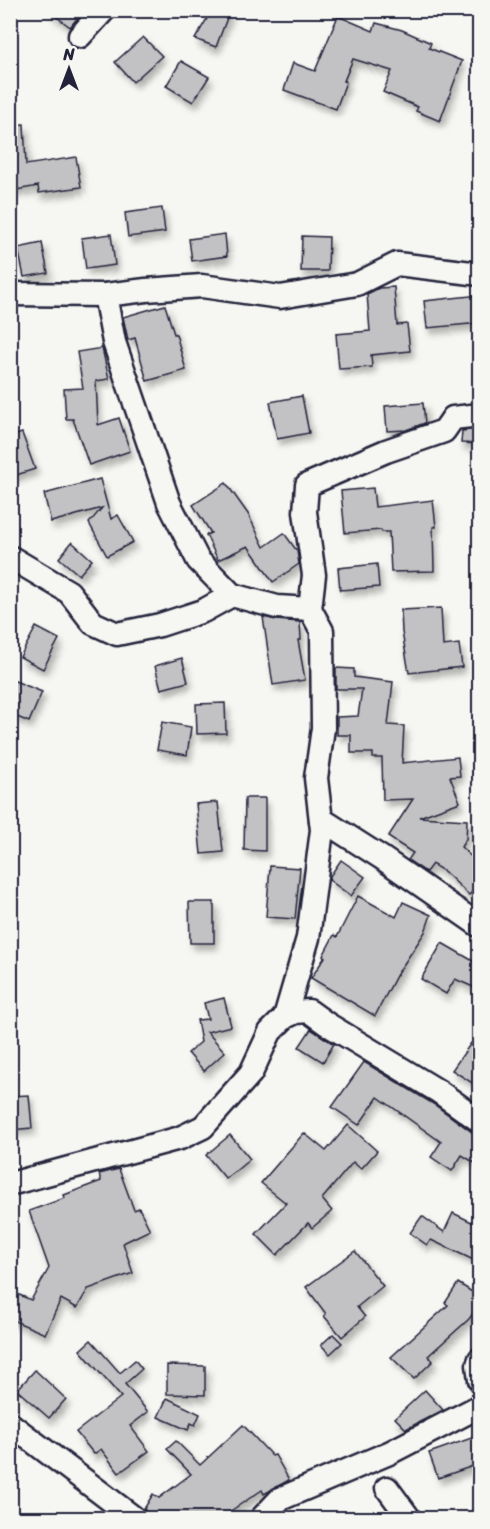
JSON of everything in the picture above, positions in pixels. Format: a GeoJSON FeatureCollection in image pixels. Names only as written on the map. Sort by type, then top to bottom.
{"type":"FeatureCollection","features":[{"type":"Feature","properties":{"kind":"street"},"geometry":{"type":"LineString","coordinates":[[80,36],[104,10]]}},
{"type":"Feature","properties":{"kind":"street"},"geometry":{"type":"LineString","coordinates":[[10,294],[105,295],[202,286],[280,297],[357,284],[397,264],[480,274]]}},
{"type":"Feature","properties":{"kind":"street"},"geometry":{"type":"LineString","coordinates":[[105,295],[114,342],[169,503],[198,560],[232,595],[277,607],[310,609]]}},
{"type":"Feature","properties":{"kind":"street"},"geometry":{"type":"LineString","coordinates":[[285,1017],[308,938],[322,830],[316,778],[323,728],[322,631],[310,609],[314,574],[304,512],[307,485],[386,451],[444,431],[453,418],[480,415]]}},
{"type":"Feature","properties":{"kind":"street"},"geometry":{"type":"LineString","coordinates":[[10,557],[69,592],[93,623],[117,634],[160,625],[203,611],[232,595]]}},
{"type":"Feature","properties":{"kind":"street"},"geometry":{"type":"LineString","coordinates":[[321,819],[480,926]]}},
{"type":"Feature","properties":{"kind":"street"},"geometry":{"type":"LineString","coordinates":[[10,1184],[180,1138],[203,1127],[251,1073],[270,1032],[285,1017],[296,1012],[309,1011],[438,1091],[480,1121]]}},
{"type":"Feature","properties":{"kind":"street"},"geometry":{"type":"LineString","coordinates":[[480,1359],[477,1365],[480,1380]]}},
{"type":"Feature","properties":{"kind":"street"},"geometry":{"type":"LineString","coordinates":[[262,1518],[280,1499],[388,1453],[480,1406]]}},
{"type":"Feature","properties":{"kind":"street"},"geometry":{"type":"LineString","coordinates":[[10,1424],[134,1518]]}},
{"type":"Feature","properties":{"kind":"street"},"geometry":{"type":"LineString","coordinates":[[387,1488],[409,1518]]}},
{"type":"Feature","properties":{"kind":"building"},"geometry":{"type":"Polygon","coordinates":[[[48,10],[84,10],[70,27],[48,10]]]}},
{"type":"Feature","properties":{"kind":"building"},"geometry":{"type":"Polygon","coordinates":[[[212,10],[230,10],[216,47],[195,39],[212,10]]]}},
{"type":"Feature","properties":{"kind":"building"},"geometry":{"type":"Polygon","coordinates":[[[338,16],[373,31],[376,23],[402,30],[431,43],[429,48],[462,61],[440,121],[416,111],[418,107],[383,92],[392,71],[353,59],[336,109],[284,90],[293,63],[315,71],[338,16]]]}},
{"type":"Feature","properties":{"kind":"building"},"geometry":{"type":"Polygon","coordinates":[[[143,37],[162,56],[133,82],[115,62],[143,37]]]}},
{"type":"Feature","properties":{"kind":"building"},"geometry":{"type":"Polygon","coordinates":[[[181,61],[209,77],[193,102],[166,86],[181,61]]]}},
{"type":"Feature","properties":{"kind":"building"},"geometry":{"type":"Polygon","coordinates":[[[24,124],[26,165],[76,157],[81,187],[39,193],[38,186],[10,191],[10,125],[24,124]]]}},
{"type":"Feature","properties":{"kind":"building"},"geometry":{"type":"Polygon","coordinates":[[[162,208],[165,232],[128,237],[125,213],[162,208]]]}},
{"type":"Feature","properties":{"kind":"building"},"geometry":{"type":"Polygon","coordinates":[[[111,234],[115,265],[86,269],[82,238],[111,234]]]}},
{"type":"Feature","properties":{"kind":"building"},"geometry":{"type":"Polygon","coordinates":[[[225,234],[227,256],[192,261],[189,239],[225,234]]]}},
{"type":"Feature","properties":{"kind":"building"},"geometry":{"type":"Polygon","coordinates":[[[302,236],[329,237],[328,271],[301,271],[302,236]]]}},
{"type":"Feature","properties":{"kind":"building"},"geometry":{"type":"Polygon","coordinates":[[[42,243],[48,273],[24,277],[18,248],[42,243]]]}},
{"type":"Feature","properties":{"kind":"building"},"geometry":{"type":"Polygon","coordinates":[[[394,287],[397,325],[407,324],[410,351],[371,355],[372,367],[339,369],[336,334],[370,331],[367,294],[379,288],[394,287]]]}},
{"type":"Feature","properties":{"kind":"building"},"geometry":{"type":"Polygon","coordinates":[[[480,295],[480,323],[427,328],[424,301],[480,295]]]}},
{"type":"Feature","properties":{"kind":"building"},"geometry":{"type":"Polygon","coordinates":[[[165,305],[186,370],[147,381],[135,338],[128,340],[123,317],[165,305]]]}},
{"type":"Feature","properties":{"kind":"building"},"geometry":{"type":"Polygon","coordinates":[[[102,348],[109,379],[96,381],[98,425],[119,418],[130,451],[89,465],[73,419],[66,419],[64,389],[83,388],[77,352],[102,348]]]}},
{"type":"Feature","properties":{"kind":"building"},"geometry":{"type":"Polygon","coordinates":[[[302,396],[309,433],[277,439],[270,402],[302,396]]]}},
{"type":"Feature","properties":{"kind":"building"},"geometry":{"type":"Polygon","coordinates":[[[423,403],[425,423],[406,430],[387,431],[385,406],[423,403]]]}},
{"type":"Feature","properties":{"kind":"building"},"geometry":{"type":"Polygon","coordinates":[[[480,429],[480,444],[461,443],[462,431],[480,429]]]}},
{"type":"Feature","properties":{"kind":"building"},"geometry":{"type":"Polygon","coordinates":[[[22,433],[35,469],[10,477],[10,437],[22,433]]]}},
{"type":"Feature","properties":{"kind":"building"},"geometry":{"type":"Polygon","coordinates":[[[100,479],[111,519],[118,515],[133,542],[107,556],[89,523],[102,508],[51,522],[44,494],[100,479]]]}},
{"type":"Feature","properties":{"kind":"building"},"geometry":{"type":"Polygon","coordinates":[[[226,483],[248,514],[264,547],[284,533],[297,551],[299,564],[273,582],[248,546],[218,560],[206,535],[211,533],[193,505],[226,483]]]}},
{"type":"Feature","properties":{"kind":"building"},"geometry":{"type":"Polygon","coordinates":[[[373,488],[375,507],[433,500],[436,527],[433,527],[434,571],[391,572],[389,532],[381,530],[345,533],[341,491],[373,488]]]}},
{"type":"Feature","properties":{"kind":"building"},"geometry":{"type":"Polygon","coordinates":[[[72,542],[92,560],[79,575],[59,558],[72,542]]]}},
{"type":"Feature","properties":{"kind":"building"},"geometry":{"type":"Polygon","coordinates":[[[377,564],[379,587],[340,590],[338,568],[377,564]]]}},
{"type":"Feature","properties":{"kind":"building"},"geometry":{"type":"Polygon","coordinates":[[[441,608],[443,646],[459,644],[462,667],[409,673],[401,610],[441,608]]]}},
{"type":"Feature","properties":{"kind":"building"},"geometry":{"type":"Polygon","coordinates":[[[263,617],[300,622],[301,640],[298,640],[305,680],[273,685],[263,617]]]}},
{"type":"Feature","properties":{"kind":"building"},"geometry":{"type":"Polygon","coordinates":[[[36,627],[59,639],[43,669],[20,657],[36,627]]]}},
{"type":"Feature","properties":{"kind":"building"},"geometry":{"type":"Polygon","coordinates":[[[182,658],[188,682],[161,689],[155,666],[182,658]]]}},
{"type":"Feature","properties":{"kind":"building"},"geometry":{"type":"Polygon","coordinates":[[[336,668],[354,669],[354,677],[393,682],[388,725],[404,726],[402,763],[458,757],[460,776],[450,777],[460,802],[419,817],[467,820],[466,839],[461,847],[480,865],[480,884],[469,895],[445,872],[432,864],[426,872],[408,860],[413,853],[388,837],[413,799],[383,800],[382,758],[373,758],[373,753],[351,753],[351,735],[337,735],[337,717],[358,716],[362,689],[336,689],[336,668]]]}},
{"type":"Feature","properties":{"kind":"building"},"geometry":{"type":"Polygon","coordinates":[[[10,679],[42,692],[29,722],[10,714],[10,679]]]}},
{"type":"Feature","properties":{"kind":"building"},"geometry":{"type":"Polygon","coordinates":[[[225,703],[226,733],[197,734],[196,704],[225,703]]]}},
{"type":"Feature","properties":{"kind":"building"},"geometry":{"type":"Polygon","coordinates":[[[162,722],[191,727],[187,755],[157,750],[162,722]]]}},
{"type":"Feature","properties":{"kind":"building"},"geometry":{"type":"Polygon","coordinates":[[[245,798],[265,798],[265,851],[244,850],[245,798]]]}},
{"type":"Feature","properties":{"kind":"building"},"geometry":{"type":"Polygon","coordinates":[[[218,802],[223,852],[201,854],[196,804],[218,802]]]}},
{"type":"Feature","properties":{"kind":"building"},"geometry":{"type":"Polygon","coordinates":[[[341,860],[365,877],[351,896],[329,880],[341,860]]]}},
{"type":"Feature","properties":{"kind":"building"},"geometry":{"type":"Polygon","coordinates":[[[270,866],[300,868],[295,919],[266,917],[270,866]]]}},
{"type":"Feature","properties":{"kind":"building"},"geometry":{"type":"Polygon","coordinates":[[[358,896],[396,917],[403,902],[431,915],[425,932],[396,976],[375,1016],[311,978],[325,957],[323,956],[334,935],[337,937],[358,896]]]}},
{"type":"Feature","properties":{"kind":"building"},"geometry":{"type":"Polygon","coordinates":[[[189,902],[214,902],[214,943],[190,943],[189,902]]]}},
{"type":"Feature","properties":{"kind":"building"},"geometry":{"type":"Polygon","coordinates":[[[442,943],[480,965],[480,990],[455,979],[446,994],[421,979],[442,943]]]}},
{"type":"Feature","properties":{"kind":"building"},"geometry":{"type":"Polygon","coordinates":[[[224,998],[231,1026],[207,1032],[225,1052],[204,1071],[188,1053],[201,1042],[197,1020],[208,1019],[204,1003],[224,998]]]}},
{"type":"Feature","properties":{"kind":"building"},"geometry":{"type":"Polygon","coordinates":[[[311,1029],[334,1044],[323,1062],[299,1047],[311,1029]]]}},
{"type":"Feature","properties":{"kind":"building"},"geometry":{"type":"Polygon","coordinates":[[[471,1043],[480,1049],[480,1088],[452,1070],[471,1043]]]}},
{"type":"Feature","properties":{"kind":"building"},"geometry":{"type":"Polygon","coordinates":[[[364,1062],[435,1105],[472,1132],[480,1134],[480,1156],[475,1163],[462,1155],[452,1171],[431,1157],[441,1142],[378,1097],[359,1125],[332,1107],[364,1062]]]}},
{"type":"Feature","properties":{"kind":"building"},"geometry":{"type":"Polygon","coordinates":[[[29,1095],[32,1128],[10,1130],[10,1096],[29,1095]]]}},
{"type":"Feature","properties":{"kind":"building"},"geometry":{"type":"Polygon","coordinates":[[[348,1125],[377,1151],[361,1169],[353,1162],[322,1199],[332,1211],[312,1228],[308,1223],[277,1255],[256,1234],[286,1203],[261,1183],[304,1133],[326,1151],[348,1125]]]}},
{"type":"Feature","properties":{"kind":"building"},"geometry":{"type":"Polygon","coordinates":[[[230,1135],[250,1159],[226,1179],[206,1155],[230,1135]]]}},
{"type":"Feature","properties":{"kind":"building"},"geometry":{"type":"Polygon","coordinates":[[[119,1169],[134,1210],[139,1208],[150,1230],[123,1243],[133,1273],[88,1289],[77,1308],[61,1299],[45,1334],[10,1319],[10,1291],[31,1300],[49,1268],[29,1211],[65,1198],[64,1195],[101,1181],[99,1174],[119,1169]]]}},
{"type":"Feature","properties":{"kind":"building"},"geometry":{"type":"Polygon","coordinates":[[[453,1213],[480,1226],[480,1263],[431,1240],[427,1245],[410,1233],[422,1216],[444,1232],[453,1213]]]}},
{"type":"Feature","properties":{"kind":"building"},"geometry":{"type":"Polygon","coordinates":[[[355,1251],[383,1286],[357,1307],[365,1317],[342,1337],[324,1316],[326,1314],[306,1287],[355,1251]]]}},
{"type":"Feature","properties":{"kind":"building"},"geometry":{"type":"Polygon","coordinates":[[[458,1283],[480,1297],[480,1304],[469,1319],[428,1356],[433,1361],[414,1379],[391,1357],[448,1305],[445,1303],[458,1283]]]}},
{"type":"Feature","properties":{"kind":"building"},"geometry":{"type":"Polygon","coordinates":[[[333,1334],[342,1343],[330,1354],[321,1345],[333,1334]]]}},
{"type":"Feature","properties":{"kind":"building"},"geometry":{"type":"Polygon","coordinates":[[[91,1340],[120,1373],[135,1360],[142,1369],[125,1384],[148,1412],[130,1426],[149,1451],[119,1473],[101,1449],[94,1454],[76,1432],[121,1397],[80,1350],[91,1340]]]}},
{"type":"Feature","properties":{"kind":"building"},"geometry":{"type":"Polygon","coordinates":[[[167,1365],[205,1366],[205,1395],[167,1394],[167,1365]]]}},
{"type":"Feature","properties":{"kind":"building"},"geometry":{"type":"Polygon","coordinates":[[[35,1370],[66,1399],[49,1418],[17,1390],[35,1370]]]}},
{"type":"Feature","properties":{"kind":"building"},"geometry":{"type":"Polygon","coordinates":[[[425,1390],[443,1410],[406,1429],[395,1418],[425,1390]]]}},
{"type":"Feature","properties":{"kind":"building"},"geometry":{"type":"Polygon","coordinates":[[[167,1398],[200,1414],[195,1425],[191,1423],[188,1430],[158,1417],[167,1398]]]}},
{"type":"Feature","properties":{"kind":"building"},"geometry":{"type":"Polygon","coordinates":[[[243,1425],[272,1456],[275,1455],[289,1480],[264,1494],[262,1490],[229,1512],[235,1518],[157,1518],[146,1512],[144,1509],[153,1494],[159,1498],[191,1474],[167,1449],[176,1441],[200,1465],[243,1425]]]}},
{"type":"Feature","properties":{"kind":"building"},"geometry":{"type":"Polygon","coordinates":[[[480,1435],[480,1449],[474,1450],[479,1464],[438,1478],[429,1453],[480,1435]]]}}]}
